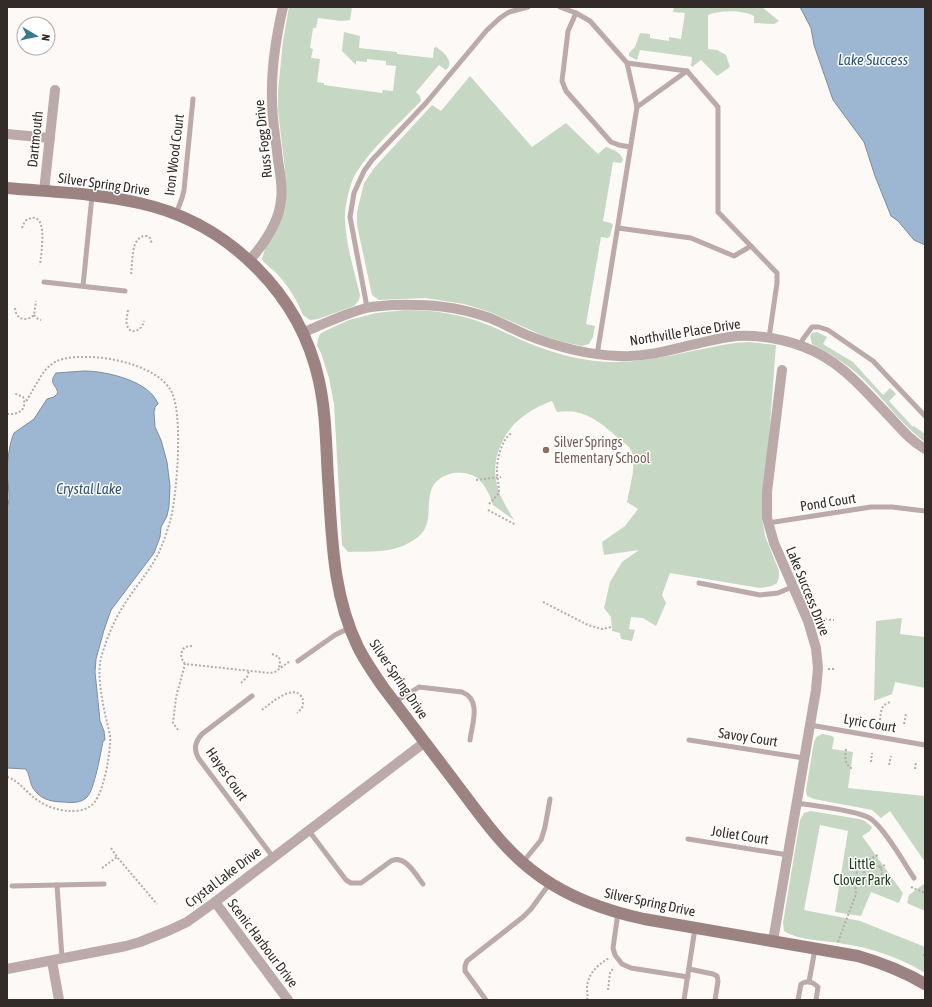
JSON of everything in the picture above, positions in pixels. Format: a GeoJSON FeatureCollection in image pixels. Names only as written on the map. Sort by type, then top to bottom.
{"type":"FeatureCollection","features":[{"type":"Feature","properties":{"kind":"street","name":"Russ Fogg Drive"},"geometry":{"type":"LineString","coordinates":[[249,261],[262,245],[275,222],[281,200],[281,179],[273,122],[272,84],[277,39],[283,7]]}},
{"type":"Feature","properties":{"kind":"street","name":"Dartmouth"},"geometry":{"type":"LineString","coordinates":[[44,191],[55,90]]}},
{"type":"Feature","properties":{"kind":"street"},"geometry":{"type":"LineString","coordinates":[[7,134],[50,138]]}},
{"type":"Feature","properties":{"kind":"street","name":"Silver Spring Drive"},"geometry":{"type":"LineString","coordinates":[[7,188],[92,196],[141,203],[176,214],[201,225],[228,243],[249,261],[280,295],[302,333],[314,364],[322,398],[325,422],[334,564],[339,592],[350,628],[367,662],[395,702],[490,829],[523,863],[550,883],[573,896],[618,913],[644,919],[858,956],[907,973],[925,984]]}},
{"type":"Feature","properties":{"kind":"street","name":"Northville Place Drive"},"geometry":{"type":"LineString","coordinates":[[302,333],[367,307],[421,304],[450,307],[491,319],[551,344],[597,355],[636,356],[737,336],[759,336],[800,346],[815,352],[842,369],[857,382],[907,436],[925,449]]}},
{"type":"Feature","properties":{"kind":"street","name":"Lake Success Drive"},"geometry":{"type":"LineString","coordinates":[[773,941],[810,725],[818,668],[816,648],[808,621],[774,543],[768,523],[767,492],[782,370]]}},
{"type":"Feature","properties":{"kind":"street","name":"Crystal Lake Drive"},"geometry":{"type":"LineString","coordinates":[[7,969],[126,946],[153,938],[186,922],[215,902],[425,742]]}},
{"type":"Feature","properties":{"kind":"street","name":"Scenic Harbour Drive"},"geometry":{"type":"LineString","coordinates":[[215,902],[288,1000]]}},
{"type":"Feature","properties":{"kind":"street"},"geometry":{"type":"LineString","coordinates":[[57,960],[59,1000]]}},
{"type":"Feature","properties":{"kind":"lane"},"geometry":{"type":"LineString","coordinates":[[367,307],[350,217],[354,193],[364,171],[372,160],[426,103],[487,30],[509,12],[528,7]]}},
{"type":"Feature","properties":{"kind":"lane"},"geometry":{"type":"LineString","coordinates":[[560,7],[576,13],[590,21],[627,64],[637,107],[597,355]]}},
{"type":"Feature","properties":{"kind":"lane"},"geometry":{"type":"LineString","coordinates":[[576,13],[568,31],[562,81],[563,86],[566,92],[611,142],[630,147]]}},
{"type":"Feature","properties":{"kind":"lane"},"geometry":{"type":"LineString","coordinates":[[627,64],[687,71],[718,107],[718,212],[777,273],[777,283],[769,338]]}},
{"type":"Feature","properties":{"kind":"lane"},"geometry":{"type":"LineString","coordinates":[[637,107],[687,71]]}},
{"type":"Feature","properties":{"kind":"lane","name":"Iron Wood Court"},"geometry":{"type":"LineString","coordinates":[[176,214],[184,190],[193,99]]}},
{"type":"Feature","properties":{"kind":"lane"},"geometry":{"type":"LineString","coordinates":[[83,286],[92,196]]}},
{"type":"Feature","properties":{"kind":"lane"},"geometry":{"type":"LineString","coordinates":[[618,228],[691,238],[734,256],[751,246]]}},
{"type":"Feature","properties":{"kind":"lane"},"geometry":{"type":"LineString","coordinates":[[44,282],[125,291]]}},
{"type":"Feature","properties":{"kind":"lane"},"geometry":{"type":"LineString","coordinates":[[800,346],[803,339],[812,327],[816,326],[828,330],[873,361],[925,416]]}},
{"type":"Feature","properties":{"kind":"lane","name":"Pond Court"},"geometry":{"type":"LineString","coordinates":[[768,523],[871,507],[892,507],[925,511]]}},
{"type":"Feature","properties":{"kind":"lane"},"geometry":{"type":"LineString","coordinates":[[700,583],[760,595],[778,593],[792,586]]}},
{"type":"Feature","properties":{"kind":"lane"},"geometry":{"type":"LineString","coordinates":[[298,661],[335,635],[350,628]]}},
{"type":"Feature","properties":{"kind":"lane"},"geometry":{"type":"LineString","coordinates":[[395,702],[419,687],[462,692],[467,694],[474,702],[475,708],[470,740]]}},
{"type":"Feature","properties":{"kind":"lane","name":"Hayes Court"},"geometry":{"type":"LineString","coordinates":[[252,696],[202,734],[196,742],[195,750],[199,759],[273,857]]}},
{"type":"Feature","properties":{"kind":"lane","name":"Lyric Court"},"geometry":{"type":"LineString","coordinates":[[810,725],[925,745]]}},
{"type":"Feature","properties":{"kind":"lane","name":"Savoy Court"},"geometry":{"type":"LineString","coordinates":[[689,740],[804,758]]}},
{"type":"Feature","properties":{"kind":"lane"},"geometry":{"type":"LineString","coordinates":[[523,863],[541,840],[550,799]]}},
{"type":"Feature","properties":{"kind":"lane"},"geometry":{"type":"LineString","coordinates":[[796,803],[859,814],[870,818],[880,828],[914,878]]}},
{"type":"Feature","properties":{"kind":"lane"},"geometry":{"type":"LineString","coordinates":[[309,831],[346,880],[351,883],[361,883],[391,861],[400,859],[407,864],[423,884]]}},
{"type":"Feature","properties":{"kind":"lane","name":"Joliet Court"},"geometry":{"type":"LineString","coordinates":[[688,839],[788,855]]}},
{"type":"Feature","properties":{"kind":"lane"},"geometry":{"type":"LineString","coordinates":[[486,1000],[465,971],[467,961],[531,909],[550,883]]}},
{"type":"Feature","properties":{"kind":"lane"},"geometry":{"type":"LineString","coordinates":[[12,886],[104,884]]}},
{"type":"Feature","properties":{"kind":"lane"},"geometry":{"type":"LineString","coordinates":[[57,885],[57,960]]}},
{"type":"Feature","properties":{"kind":"lane"},"geometry":{"type":"LineString","coordinates":[[618,913],[613,948],[622,964],[631,968],[688,977]]}},
{"type":"Feature","properties":{"kind":"lane"},"geometry":{"type":"LineString","coordinates":[[684,1000],[695,927]]}},
{"type":"Feature","properties":{"kind":"lane"},"geometry":{"type":"LineString","coordinates":[[809,982],[815,948]]}},
{"type":"Feature","properties":{"kind":"lane"},"geometry":{"type":"LineString","coordinates":[[689,969],[717,976],[718,981],[715,1000]]}},
{"type":"Feature","properties":{"kind":"lane"},"geometry":{"type":"LineString","coordinates":[[798,1000],[801,984],[809,982],[818,987],[816,1000]]}},
{"type":"Feature","properties":{"kind":"path"},"geometry":{"type":"LineString","coordinates":[[22,228],[24,221],[32,219],[39,221],[42,225],[43,235],[40,265]]}},
{"type":"Feature","properties":{"kind":"path"},"geometry":{"type":"LineString","coordinates":[[131,274],[134,246],[137,240],[140,237],[147,236],[151,240],[152,244]]}},
{"type":"Feature","properties":{"kind":"path"},"geometry":{"type":"LineString","coordinates":[[15,308],[16,315],[22,320],[27,320],[34,315],[36,301]]}},
{"type":"Feature","properties":{"kind":"path"},"geometry":{"type":"LineString","coordinates":[[128,310],[126,323],[127,327],[131,331],[137,331],[140,329],[144,320]]}},
{"type":"Feature","properties":{"kind":"path"},"geometry":{"type":"LineString","coordinates":[[34,315],[36,318],[41,320]]}},
{"type":"Feature","properties":{"kind":"path"},"geometry":{"type":"LineString","coordinates":[[7,414],[18,413],[24,407],[25,401],[46,369],[56,361],[82,357],[118,360],[132,364],[150,373],[164,382],[171,390],[176,406],[178,442],[174,499],[165,537],[156,558],[119,614],[100,662],[100,678],[110,744],[101,789],[95,802],[82,810],[73,811],[55,809],[37,800],[17,782],[7,777]]}},
{"type":"Feature","properties":{"kind":"path"},"geometry":{"type":"LineString","coordinates":[[14,393],[23,397],[25,401]]}},
{"type":"Feature","properties":{"kind":"path"},"geometry":{"type":"LineString","coordinates":[[489,504],[499,493],[497,470],[500,454],[506,440],[512,432]]}},
{"type":"Feature","properties":{"kind":"path"},"geometry":{"type":"LineString","coordinates":[[476,480],[501,477]]}},
{"type":"Feature","properties":{"kind":"path"},"geometry":{"type":"LineString","coordinates":[[488,510],[516,525]]}},
{"type":"Feature","properties":{"kind":"path"},"geometry":{"type":"LineString","coordinates":[[544,602],[588,625],[602,629],[610,627]]}},
{"type":"Feature","properties":{"kind":"path"},"geometry":{"type":"LineString","coordinates":[[813,619],[834,620]]}},
{"type":"Feature","properties":{"kind":"path"},"geometry":{"type":"LineString","coordinates":[[192,646],[185,647],[182,650],[181,659],[185,664],[270,674],[290,661]]}},
{"type":"Feature","properties":{"kind":"path"},"geometry":{"type":"LineString","coordinates":[[272,654],[280,658],[280,667],[278,670]]}},
{"type":"Feature","properties":{"kind":"path"},"geometry":{"type":"LineString","coordinates":[[178,730],[173,723],[176,697],[185,664]]}},
{"type":"Feature","properties":{"kind":"path"},"geometry":{"type":"LineString","coordinates":[[824,669],[835,669]]}},
{"type":"Feature","properties":{"kind":"path"},"geometry":{"type":"LineString","coordinates":[[241,683],[247,677],[249,671]]}},
{"type":"Feature","properties":{"kind":"path"},"geometry":{"type":"LineString","coordinates":[[262,710],[287,693],[294,692],[298,693],[303,699],[302,708],[297,713]]}},
{"type":"Feature","properties":{"kind":"path"},"geometry":{"type":"LineString","coordinates":[[880,720],[884,705],[891,702]]}},
{"type":"Feature","properties":{"kind":"path"},"geometry":{"type":"LineString","coordinates":[[904,724],[906,714]]}},
{"type":"Feature","properties":{"kind":"path"},"geometry":{"type":"LineString","coordinates":[[846,749],[845,760],[848,767],[853,769]]}},
{"type":"Feature","properties":{"kind":"path"},"geometry":{"type":"LineString","coordinates":[[871,762],[872,753]]}},
{"type":"Feature","properties":{"kind":"path"},"geometry":{"type":"LineString","coordinates":[[889,765],[891,756]]}},
{"type":"Feature","properties":{"kind":"path"},"geometry":{"type":"LineString","coordinates":[[915,769],[916,760]]}},
{"type":"Feature","properties":{"kind":"path"},"geometry":{"type":"LineString","coordinates":[[111,848],[157,904]]}},
{"type":"Feature","properties":{"kind":"path"},"geometry":{"type":"LineString","coordinates":[[838,942],[856,894],[855,877],[858,868],[861,863],[867,859],[878,855]]}},
{"type":"Feature","properties":{"kind":"path"},"geometry":{"type":"LineString","coordinates":[[102,868],[117,857]]}},
{"type":"Feature","properties":{"kind":"path"},"geometry":{"type":"LineString","coordinates":[[867,859],[869,864]]}},
{"type":"Feature","properties":{"kind":"path"},"geometry":{"type":"LineString","coordinates":[[869,864],[875,864],[880,868],[882,874],[879,879],[874,882],[868,881],[864,877],[863,872],[869,864]]}},
{"type":"Feature","properties":{"kind":"path"},"geometry":{"type":"LineString","coordinates":[[880,868],[885,865]]}},
{"type":"Feature","properties":{"kind":"path"},"geometry":{"type":"LineString","coordinates":[[911,887],[925,893]]}},
{"type":"Feature","properties":{"kind":"path"},"geometry":{"type":"LineString","coordinates":[[587,1000],[587,986],[590,976],[596,968],[609,958]]}},
{"type":"Feature","properties":{"kind":"path"},"geometry":{"type":"LineString","coordinates":[[608,990],[610,973],[614,967]]}},
{"type":"Feature","properties":{"kind":"green space"},"geometry":{"type":"Polygon","coordinates":[[[289,7],[352,7],[350,20],[341,21],[318,18],[316,28],[313,28],[310,48],[313,49],[311,58],[320,59],[317,82],[324,83],[324,85],[382,93],[383,90],[393,91],[396,66],[386,65],[386,61],[367,59],[367,62],[356,61],[356,65],[342,51],[344,32],[360,36],[359,48],[433,58],[434,48],[436,47],[445,54],[449,61],[446,70],[439,65],[416,92],[420,96],[421,101],[370,154],[354,177],[346,203],[345,220],[349,248],[360,295],[359,300],[354,306],[318,319],[310,320],[303,315],[286,284],[262,259],[265,249],[278,227],[286,200],[285,170],[278,110],[278,91],[283,41],[289,7]]]}},
{"type":"Feature","properties":{"kind":"green space"},"geometry":{"type":"Polygon","coordinates":[[[666,7],[762,7],[779,21],[774,24],[754,23],[754,16],[731,11],[708,15],[708,49],[717,50],[726,55],[730,67],[717,76],[701,60],[692,67],[692,57],[640,50],[637,60],[629,56],[629,53],[635,47],[640,33],[650,34],[650,38],[669,41],[669,37],[681,39],[685,13],[673,12],[674,8],[666,7]]]}},
{"type":"Feature","properties":{"kind":"green space"},"geometry":{"type":"Polygon","coordinates":[[[470,76],[532,147],[566,123],[598,154],[606,147],[617,152],[622,157],[623,160],[621,163],[613,162],[603,221],[613,225],[608,238],[601,237],[586,324],[595,326],[593,337],[589,344],[582,346],[544,336],[490,312],[464,304],[425,298],[379,300],[372,295],[357,225],[357,212],[364,183],[375,167],[432,105],[441,111],[470,76]]]}},
{"type":"Feature","properties":{"kind":"green space"},"geometry":{"type":"Polygon","coordinates":[[[405,310],[458,315],[478,321],[553,352],[580,359],[607,362],[644,360],[735,343],[749,342],[776,345],[768,451],[762,497],[762,517],[765,536],[779,571],[777,583],[772,586],[760,588],[670,573],[662,595],[666,603],[656,626],[643,618],[631,617],[629,629],[635,630],[632,641],[621,639],[620,633],[612,631],[611,617],[604,608],[610,582],[622,562],[639,550],[604,555],[602,542],[625,526],[638,509],[627,502],[633,469],[633,456],[627,445],[597,421],[575,412],[557,412],[552,401],[539,406],[514,424],[504,438],[497,455],[495,472],[497,485],[503,501],[514,520],[493,505],[487,490],[476,477],[465,473],[453,473],[441,478],[434,485],[430,493],[428,521],[418,537],[393,549],[348,552],[342,545],[334,404],[329,378],[321,353],[317,346],[318,339],[320,334],[349,320],[376,313],[405,310]]]}},
{"type":"Feature","properties":{"kind":"green space"},"geometry":{"type":"Polygon","coordinates":[[[817,332],[827,337],[823,344],[853,362],[883,395],[890,388],[896,394],[889,401],[913,427],[914,426],[925,434],[925,442],[896,415],[863,379],[835,357],[812,344],[810,336],[812,333],[817,332]]]}},
{"type":"Feature","properties":{"kind":"green space"},"geometry":{"type":"Polygon","coordinates":[[[902,618],[900,634],[925,637],[925,688],[895,682],[892,694],[874,701],[876,621],[902,618]]]}},
{"type":"Feature","properties":{"kind":"green space"},"geometry":{"type":"Polygon","coordinates":[[[823,734],[834,738],[832,749],[853,752],[848,788],[925,796],[925,862],[890,811],[881,818],[872,810],[814,799],[807,796],[806,790],[814,742],[817,736],[823,734]]]}},
{"type":"Feature","properties":{"kind":"green space","name":"Little Clover Park"},"geometry":{"type":"Polygon","coordinates":[[[811,811],[859,819],[865,821],[872,827],[870,831],[862,836],[903,893],[899,903],[871,892],[861,916],[835,912],[848,831],[820,825],[804,910],[860,921],[925,947],[925,973],[896,958],[876,951],[855,946],[797,937],[784,931],[783,923],[800,820],[804,813],[811,811]]]}},
{"type":"Feature","properties":{"kind":"green space"},"geometry":{"type":"Polygon","coordinates":[[[925,883],[925,911],[907,903],[909,895],[925,883]]]}},
{"type":"Feature","properties":{"kind":"water","name":"Lake Success"},"geometry":{"type":"Polygon","coordinates":[[[800,7],[925,7],[925,245],[914,240],[898,221],[891,216],[875,176],[864,142],[833,100],[814,45],[811,28],[800,7]]]}},
{"type":"Feature","properties":{"kind":"water","name":"Crystal Lake"},"geometry":{"type":"Polygon","coordinates":[[[84,371],[115,375],[137,383],[153,396],[158,404],[155,407],[154,412],[155,427],[161,440],[167,462],[170,486],[167,516],[161,527],[160,537],[154,553],[111,610],[104,630],[96,659],[95,672],[100,721],[104,731],[105,740],[103,741],[97,771],[90,793],[85,799],[70,802],[45,799],[32,787],[26,769],[7,768],[7,507],[9,494],[7,467],[10,445],[14,433],[34,419],[47,399],[54,397],[58,393],[53,384],[56,373],[84,371]]]}},
{"type":"Feature","properties":{"kind":"place","name":"Silver Springs Elementary School"},"geometry":{"type":"Point","coordinates":[546,450]}}]}
